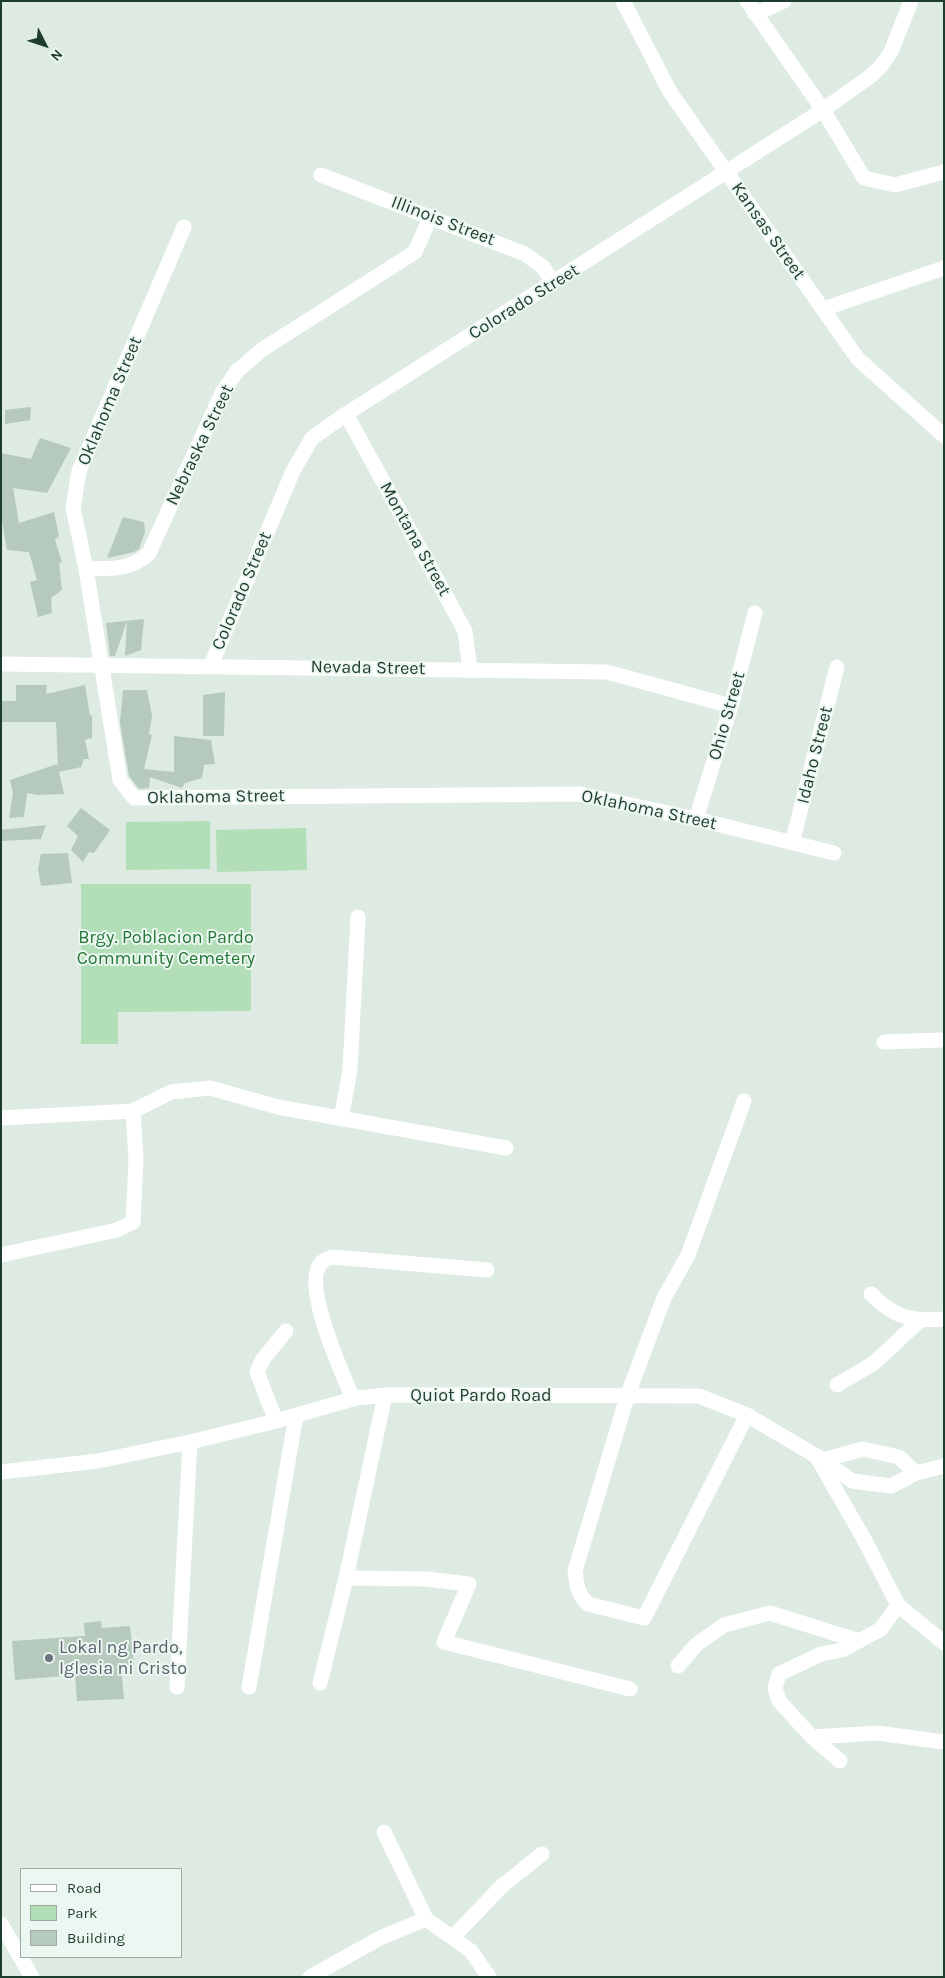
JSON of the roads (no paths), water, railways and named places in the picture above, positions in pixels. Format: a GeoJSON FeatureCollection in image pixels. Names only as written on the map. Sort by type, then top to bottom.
{"type":"FeatureCollection","features":[{"type":"Feature","properties":{"kind":"street","name":"Kansas Street"},"geometry":{"type":"LineString","coordinates":[[623,1],[670,92],[858,359],[944,436]]}},
{"type":"Feature","properties":{"kind":"street"},"geometry":{"type":"LineString","coordinates":[[747,1],[823,110],[864,178],[896,186],[944,172]]}},
{"type":"Feature","properties":{"kind":"street"},"geometry":{"type":"LineString","coordinates":[[756,14],[784,1]]}},
{"type":"Feature","properties":{"kind":"street","name":"Colorado Street"},"geometry":{"type":"LineString","coordinates":[[211,665],[293,472],[312,438],[346,414],[823,110],[872,75],[891,52],[912,1]]}},
{"type":"Feature","properties":{"kind":"street","name":"Illinois Street"},"geometry":{"type":"LineString","coordinates":[[321,175],[525,254],[543,267],[553,283]]}},
{"type":"Feature","properties":{"kind":"street","name":"Nebraska Street"},"geometry":{"type":"LineString","coordinates":[[86,568],[123,568],[139,563],[149,553],[222,393],[237,371],[263,349],[415,252],[431,216]]}},
{"type":"Feature","properties":{"kind":"street","name":"Oklahoma Street"},"geometry":{"type":"LineString","coordinates":[[184,227],[80,471],[73,508],[86,568],[120,780],[134,798],[580,794],[696,819],[834,853]]}},
{"type":"Feature","properties":{"kind":"street"},"geometry":{"type":"LineString","coordinates":[[823,309],[944,268]]}},
{"type":"Feature","properties":{"kind":"street","name":"Montana Street"},"geometry":{"type":"LineString","coordinates":[[346,414],[465,631],[470,670]]}},
{"type":"Feature","properties":{"kind":"street","name":"Ohio Street"},"geometry":{"type":"LineString","coordinates":[[696,819],[731,706],[755,613]]}},
{"type":"Feature","properties":{"kind":"street","name":"Nevada Street"},"geometry":{"type":"LineString","coordinates":[[1,664],[101,667],[211,665],[607,672],[731,706]]}},
{"type":"Feature","properties":{"kind":"street","name":"Idaho Street"},"geometry":{"type":"LineString","coordinates":[[792,843],[837,667]]}},
{"type":"Feature","properties":{"kind":"street"},"geometry":{"type":"LineString","coordinates":[[342,1118],[350,1070],[358,917]]}},
{"type":"Feature","properties":{"kind":"street"},"geometry":{"type":"LineString","coordinates":[[884,1042],[944,1040]]}},
{"type":"Feature","properties":{"kind":"street"},"geometry":{"type":"LineString","coordinates":[[1,1118],[133,1111],[172,1092],[210,1088],[278,1107],[506,1148]]}},
{"type":"Feature","properties":{"kind":"street"},"geometry":{"type":"LineString","coordinates":[[744,1101],[688,1255],[664,1298],[627,1397],[575,1571],[577,1589],[588,1604],[644,1618],[747,1415]]}},
{"type":"Feature","properties":{"kind":"street"},"geometry":{"type":"LineString","coordinates":[[1,1255],[117,1230],[133,1222],[136,1160],[133,1111]]}},
{"type":"Feature","properties":{"kind":"street"},"geometry":{"type":"LineString","coordinates":[[353,1399],[324,1330],[317,1274],[321,1263],[332,1257],[487,1270]]}},
{"type":"Feature","properties":{"kind":"street"},"geometry":{"type":"LineString","coordinates":[[871,1294],[887,1310],[919,1321],[944,1319]]}},
{"type":"Feature","properties":{"kind":"street"},"geometry":{"type":"LineString","coordinates":[[837,1385],[874,1363],[919,1321]]}},
{"type":"Feature","properties":{"kind":"street"},"geometry":{"type":"LineString","coordinates":[[276,1421],[257,1372],[263,1358],[286,1331]]}},
{"type":"Feature","properties":{"kind":"street"},"geometry":{"type":"LineString","coordinates":[[320,1683],[346,1578],[385,1395]]}},
{"type":"Feature","properties":{"kind":"street","name":"Quiot Pardo Road"},"geometry":{"type":"LineString","coordinates":[[1,1472],[98,1461],[190,1442],[296,1416],[353,1399],[385,1395],[699,1396],[747,1415],[820,1458],[852,1481],[891,1486],[916,1473]]}},
{"type":"Feature","properties":{"kind":"street"},"geometry":{"type":"LineString","coordinates":[[249,1687],[296,1416]]}},
{"type":"Feature","properties":{"kind":"street"},"geometry":{"type":"LineString","coordinates":[[177,1687],[190,1442]]}},
{"type":"Feature","properties":{"kind":"street"},"geometry":{"type":"LineString","coordinates":[[944,1466],[916,1473],[899,1457],[863,1449],[820,1458],[898,1605],[944,1643]]}},
{"type":"Feature","properties":{"kind":"street"},"geometry":{"type":"LineString","coordinates":[[346,1578],[426,1579],[469,1584],[444,1642],[630,1689]]}},
{"type":"Feature","properties":{"kind":"street"},"geometry":{"type":"LineString","coordinates":[[840,1761],[812,1737],[779,1701],[775,1688],[779,1674],[821,1654],[842,1650],[881,1629],[898,1605]]}},
{"type":"Feature","properties":{"kind":"street"},"geometry":{"type":"LineString","coordinates":[[678,1666],[696,1645],[724,1625],[770,1613],[859,1641]]}},
{"type":"Feature","properties":{"kind":"street"},"geometry":{"type":"LineString","coordinates":[[812,1737],[878,1733],[944,1742]]}},
{"type":"Feature","properties":{"kind":"street"},"geometry":{"type":"LineString","coordinates":[[384,1832],[426,1919],[471,1951],[489,1977]]}},
{"type":"Feature","properties":{"kind":"street"},"geometry":{"type":"LineString","coordinates":[[453,1937],[502,1886],[542,1854]]}},
{"type":"Feature","properties":{"kind":"street"},"geometry":{"type":"LineString","coordinates":[[310,1977],[382,1937],[426,1919]]}},
{"type":"Feature","properties":{"kind":"street"},"geometry":{"type":"LineString","coordinates":[[1,1924],[20,1956]]}},
{"type":"Feature","properties":{"kind":"street"},"geometry":{"type":"LineString","coordinates":[[21,1958],[32,1977]]}},
{"type":"Feature","properties":{"kind":"place","name":"Lokal ng Pardo, Iglesia ni Cristo"},"geometry":{"type":"Point","coordinates":[49,1658]}},
{"type":"Feature","properties":{"kind":"park label","name":"Brgy. Poblacion Pardo Community Cemetery"},"geometry":{"type":"Point","coordinates":[166,948]}}]}
